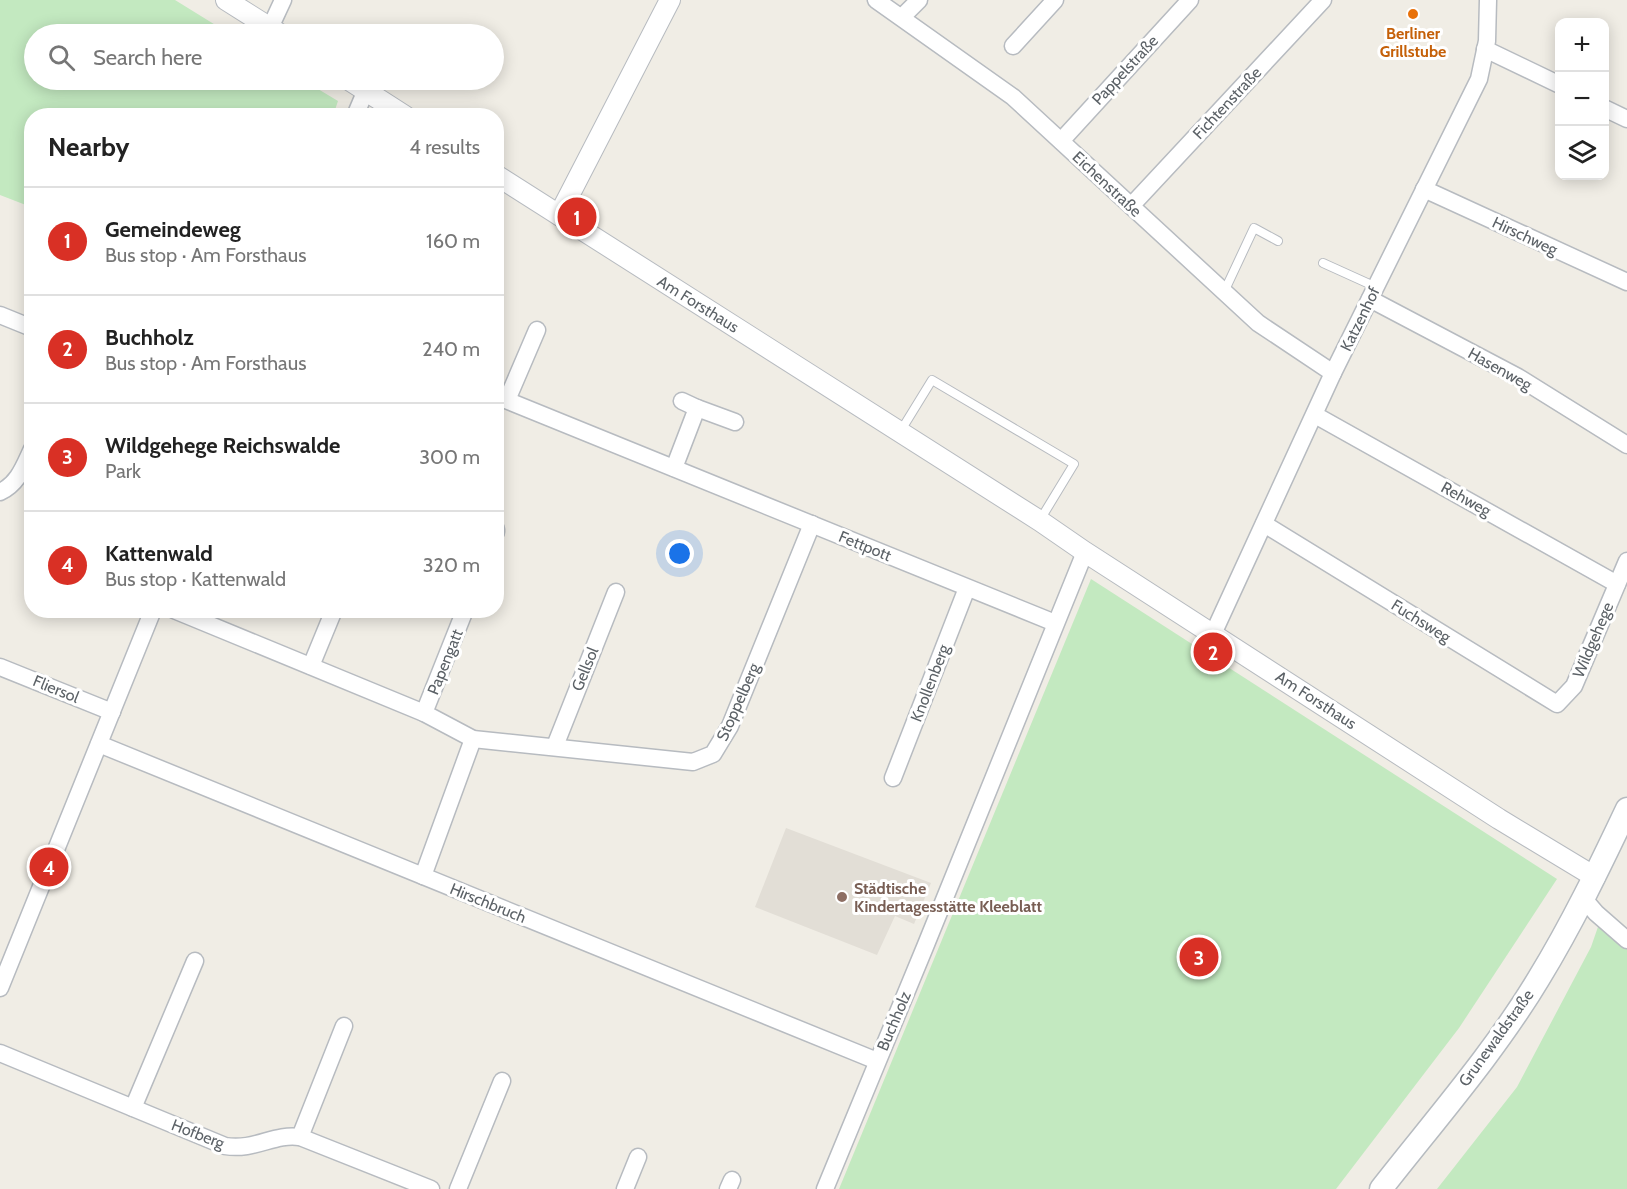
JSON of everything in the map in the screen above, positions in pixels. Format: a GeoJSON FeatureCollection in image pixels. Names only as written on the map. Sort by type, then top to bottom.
{"type":"FeatureCollection","features":[{"type":"Feature","properties":{"kind":"main road","name":"Grunewaldstraße"},"geometry":{"type":"LineString","coordinates":[[1381,1189],[1490,1050],[1539,979],[1595,877],[1627,809]]}},
{"type":"Feature","properties":{"kind":"street"},"geometry":{"type":"LineString","coordinates":[[226,0],[264,24]]}},
{"type":"Feature","properties":{"kind":"street"},"geometry":{"type":"LineString","coordinates":[[277,24],[283,0]]}},
{"type":"Feature","properties":{"kind":"street"},"geometry":{"type":"LineString","coordinates":[[559,215],[670,0]]}},
{"type":"Feature","properties":{"kind":"street","name":"Eichenstraße"},"geometry":{"type":"LineString","coordinates":[[876,0],[1013,98],[1258,323],[1333,373]]}},
{"type":"Feature","properties":{"kind":"street"},"geometry":{"type":"LineString","coordinates":[[902,17],[919,0]]}},
{"type":"Feature","properties":{"kind":"street"},"geometry":{"type":"LineString","coordinates":[[1013,46],[1055,0]]}},
{"type":"Feature","properties":{"kind":"street","name":"Pappelstraße"},"geometry":{"type":"LineString","coordinates":[[1061,141],[1190,0]]}},
{"type":"Feature","properties":{"kind":"street","name":"Fichtenstraße"},"geometry":{"type":"LineString","coordinates":[[1131,206],[1323,0]]}},
{"type":"Feature","properties":{"kind":"street","name":"Katzenhof"},"geometry":{"type":"LineString","coordinates":[[1213,634],[1333,373],[1479,79],[1485,49],[1488,0]]}},
{"type":"Feature","properties":{"kind":"street"},"geometry":{"type":"LineString","coordinates":[[1485,49],[1555,84]]}},
{"type":"Feature","properties":{"kind":"street"},"geometry":{"type":"LineString","coordinates":[[356,108],[358,90]]}},
{"type":"Feature","properties":{"kind":"street"},"geometry":{"type":"LineString","coordinates":[[366,90],[393,108]]}},
{"type":"Feature","properties":{"kind":"street"},"geometry":{"type":"LineString","coordinates":[[1609,110],[1627,119]]}},
{"type":"Feature","properties":{"kind":"street","name":"Am Forsthaus"},"geometry":{"type":"LineString","coordinates":[[504,180],[1040,521],[1499,819],[1595,877]]}},
{"type":"Feature","properties":{"kind":"street","name":"Hirschweg"},"geometry":{"type":"LineString","coordinates":[[1424,189],[1627,282]]}},
{"type":"Feature","properties":{"kind":"street","name":"Hasenweg"},"geometry":{"type":"LineString","coordinates":[[1373,293],[1518,377],[1627,445]]}},
{"type":"Feature","properties":{"kind":"street"},"geometry":{"type":"LineString","coordinates":[[0,315],[24,325]]}},
{"type":"Feature","properties":{"kind":"street","name":"Fettpott"},"geometry":{"type":"LineString","coordinates":[[504,394],[537,330]]}},
{"type":"Feature","properties":{"kind":"street","name":"Fettpott"},"geometry":{"type":"LineString","coordinates":[[504,399],[1055,623]]}},
{"type":"Feature","properties":{"kind":"street"},"geometry":{"type":"LineString","coordinates":[[674,468],[689,404],[735,422]]}},
{"type":"Feature","properties":{"kind":"street","name":"Rehweg"},"geometry":{"type":"LineString","coordinates":[[1315,415],[1617,584]]}},
{"type":"Feature","properties":{"kind":"street"},"geometry":{"type":"LineString","coordinates":[[0,492],[15,481],[24,468]]}},
{"type":"Feature","properties":{"kind":"street","name":"Stoppelberg"},"geometry":{"type":"LineString","coordinates":[[194,618],[424,713],[474,739],[693,762],[713,754],[730,726],[812,524]]}},
{"type":"Feature","properties":{"kind":"street","name":"Fuchsweg"},"geometry":{"type":"LineString","coordinates":[[1263,524],[1557,704],[1574,686]]}},
{"type":"Feature","properties":{"kind":"street","name":"Buchholz"},"geometry":{"type":"LineString","coordinates":[[825,1189],[1085,552]]}},
{"type":"Feature","properties":{"kind":"street","name":"Wildgehege"},"geometry":{"type":"LineString","coordinates":[[1574,686],[1627,561]]}},
{"type":"Feature","properties":{"kind":"street","name":"Knollenberg"},"geometry":{"type":"LineString","coordinates":[[893,778],[967,588]]}},
{"type":"Feature","properties":{"kind":"street","name":"Gellsol"},"geometry":{"type":"LineString","coordinates":[[555,746],[616,592]]}},
{"type":"Feature","properties":{"kind":"street"},"geometry":{"type":"LineString","coordinates":[[0,988],[150,618]]}},
{"type":"Feature","properties":{"kind":"street"},"geometry":{"type":"LineString","coordinates":[[311,666],[331,618]]}},
{"type":"Feature","properties":{"kind":"street","name":"Papengatt"},"geometry":{"type":"LineString","coordinates":[[424,713],[462,618]]}},
{"type":"Feature","properties":{"kind":"street","name":"Fliersol"},"geometry":{"type":"LineString","coordinates":[[0,667],[112,712]]}},
{"type":"Feature","properties":{"kind":"street"},"geometry":{"type":"LineString","coordinates":[[423,876],[474,739]]}},
{"type":"Feature","properties":{"kind":"street","name":"Hirschbruch"},"geometry":{"type":"LineString","coordinates":[[99,744],[877,1061]]}},
{"type":"Feature","properties":{"kind":"street"},"geometry":{"type":"LineString","coordinates":[[1584,898],[1596,913],[1627,939]]}},
{"type":"Feature","properties":{"kind":"street"},"geometry":{"type":"LineString","coordinates":[[133,1108],[195,962]]}},
{"type":"Feature","properties":{"kind":"street"},"geometry":{"type":"LineString","coordinates":[[300,1137],[344,1026]]}},
{"type":"Feature","properties":{"kind":"street","name":"Hofberg"},"geometry":{"type":"LineString","coordinates":[[0,1053],[225,1146],[237,1148],[254,1146],[284,1137],[300,1137],[431,1189]]}},
{"type":"Feature","properties":{"kind":"street"},"geometry":{"type":"LineString","coordinates":[[458,1189],[502,1081]]}},
{"type":"Feature","properties":{"kind":"street"},"geometry":{"type":"LineString","coordinates":[[625,1189],[638,1157]]}},
{"type":"Feature","properties":{"kind":"lane"},"geometry":{"type":"LineString","coordinates":[[1224,292],[1254,228],[1278,241]]}},
{"type":"Feature","properties":{"kind":"lane"},"geometry":{"type":"LineString","coordinates":[[1323,263],[1373,293]]}},
{"type":"Feature","properties":{"kind":"lane"},"geometry":{"type":"LineString","coordinates":[[900,432],[932,380],[1074,464],[1040,521]]}},
{"type":"Feature","properties":{"kind":"shaded area","name":"Städtische Kindertagesstätte Kleeblatt"},"geometry":{"type":"Polygon","coordinates":[[[786,828],[931,883],[914,924],[895,916],[877,955],[755,907],[786,828]]]}},
{"type":"Feature","properties":{"kind":"green space"},"geometry":{"type":"Polygon","coordinates":[[[0,0],[175,0],[214,24],[24,24],[24,90],[320,90],[338,101],[336,108],[24,108],[24,204],[0,195],[0,0]]]}},
{"type":"Feature","properties":{"kind":"green space"},"geometry":{"type":"Polygon","coordinates":[[[1091,579],[1557,879],[1459,1028],[1336,1189],[839,1189],[1091,579]]]}},
{"type":"Feature","properties":{"kind":"green space"},"geometry":{"type":"Polygon","coordinates":[[[1599,924],[1627,948],[1627,1189],[1437,1189],[1517,1087],[1591,947],[1599,924]]]}},
{"type":"Feature","properties":{"kind":"place","name":"Berliner Grillstube"},"geometry":{"type":"Point","coordinates":[1413,14]}},
{"type":"Feature","properties":{"kind":"place","name":"Gemeindeweg"},"geometry":{"type":"Point","coordinates":[577,217]}},
{"type":"Feature","properties":{"kind":"place","name":"Buchholz"},"geometry":{"type":"Point","coordinates":[1213,652]}},
{"type":"Feature","properties":{"kind":"place","name":"Kattenwald"},"geometry":{"type":"Point","coordinates":[49,867]}},
{"type":"Feature","properties":{"kind":"place","name":"Städtische Kindertagesstätte Kleeblatt"},"geometry":{"type":"Point","coordinates":[842,897]}},
{"type":"Feature","properties":{"kind":"place","name":"Wildgehege Reichswalde"},"geometry":{"type":"Point","coordinates":[1199,957]}}]}
